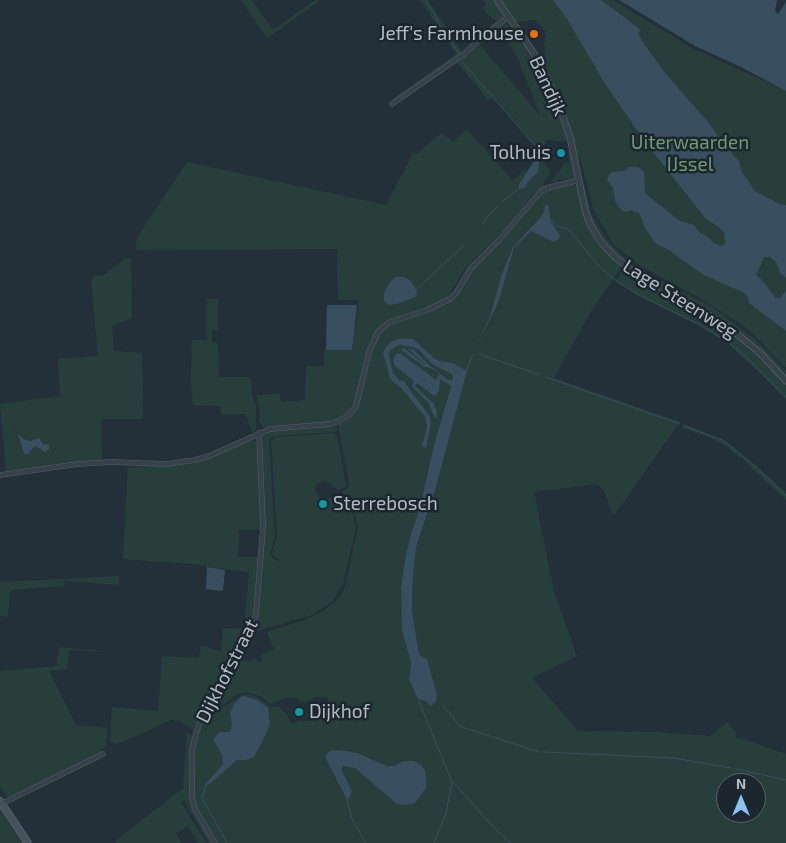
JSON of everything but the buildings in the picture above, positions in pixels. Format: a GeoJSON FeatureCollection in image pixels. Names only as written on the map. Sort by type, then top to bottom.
{"type":"FeatureCollection","features":[{"type":"Feature","properties":{"kind":"main road"},"geometry":{"type":"LineString","coordinates":[[1,803],[28,843]]}},
{"type":"Feature","properties":{"kind":"street","name":"Bandijk"},"geometry":{"type":"LineString","coordinates":[[497,0],[533,52],[556,96],[568,130],[579,180]]}},
{"type":"Feature","properties":{"kind":"street"},"geometry":{"type":"LineString","coordinates":[[392,104],[464,54],[509,16]]}},
{"type":"Feature","properties":{"kind":"street"},"geometry":{"type":"LineString","coordinates":[[0,476],[94,462],[167,464],[186,462],[209,456],[259,433],[278,427],[330,424],[345,418],[352,412],[358,401],[369,352],[378,332],[390,322],[427,310],[450,299],[456,293],[471,268],[499,240],[540,192],[579,180]]}},
{"type":"Feature","properties":{"kind":"street","name":"Lage Steenweg"},"geometry":{"type":"LineString","coordinates":[[579,180],[590,224],[601,242],[615,257],[635,273],[732,328],[761,354],[786,381]]}},
{"type":"Feature","properties":{"kind":"street","name":"Dijkhofstraat"},"geometry":{"type":"LineString","coordinates":[[215,843],[201,822],[193,803],[192,752],[198,728],[233,667],[256,615],[263,527],[259,433]]}},
{"type":"Feature","properties":{"kind":"street"},"geometry":{"type":"LineString","coordinates":[[1,803],[103,754]]}},
{"type":"Feature","properties":{"kind":"green space"},"geometry":{"type":"Polygon","coordinates":[[[241,0],[252,0],[273,30],[315,0],[321,0],[267,38],[241,0]]]}},
{"type":"Feature","properties":{"kind":"green space"},"geometry":{"type":"Polygon","coordinates":[[[420,0],[428,0],[463,53],[394,101],[390,101],[456,54],[420,0]]]}},
{"type":"Feature","properties":{"kind":"green space"},"geometry":{"type":"Polygon","coordinates":[[[483,0],[495,0],[503,14],[502,18],[494,20],[482,8],[486,5],[483,0]]]}},
{"type":"Feature","properties":{"kind":"green space","name":"Uiterwaarden IJssel"},"geometry":{"type":"Polygon","coordinates":[[[500,0],[613,0],[692,48],[786,91],[786,368],[754,335],[738,322],[703,300],[639,265],[613,244],[594,211],[580,158],[577,157],[567,114],[552,80],[547,74],[544,45],[545,30],[535,20],[515,22],[500,0]]]}},
{"type":"Feature","properties":{"kind":"green space"},"geometry":{"type":"Polygon","coordinates":[[[506,21],[533,59],[567,136],[567,142],[547,140],[539,154],[551,173],[544,181],[544,187],[533,194],[504,230],[466,267],[447,298],[414,313],[388,321],[378,330],[371,341],[363,367],[355,405],[344,417],[330,423],[278,426],[266,429],[259,420],[260,409],[256,395],[280,394],[281,402],[305,400],[306,366],[324,366],[324,350],[352,350],[359,300],[338,300],[337,249],[135,250],[138,236],[187,162],[386,205],[412,155],[410,152],[417,154],[441,133],[453,142],[467,129],[513,181],[525,170],[527,173],[518,186],[527,183],[535,176],[538,161],[536,161],[536,147],[493,97],[488,101],[455,61],[469,54],[473,45],[506,21]],[[499,30],[480,45],[541,117],[519,61],[499,30]],[[404,277],[383,299],[389,305],[416,297],[410,280],[404,277]]]}},
{"type":"Feature","properties":{"kind":"green space"},"geometry":{"type":"Polygon","coordinates":[[[571,152],[574,178],[558,180],[558,182],[549,184],[565,163],[568,163],[570,172],[568,153],[571,152]]]}},
{"type":"Feature","properties":{"kind":"green space"},"geometry":{"type":"Polygon","coordinates":[[[583,180],[591,213],[608,241],[629,263],[711,306],[756,340],[786,371],[786,378],[761,351],[722,319],[694,302],[637,273],[616,255],[599,234],[589,217],[581,181],[583,180]]]}},
{"type":"Feature","properties":{"kind":"green space"},"geometry":{"type":"Polygon","coordinates":[[[573,183],[578,187],[598,240],[620,266],[620,269],[589,315],[554,378],[680,422],[615,514],[612,513],[604,490],[596,484],[534,492],[554,592],[577,656],[532,678],[578,731],[655,732],[710,736],[727,722],[736,733],[736,738],[786,754],[786,843],[215,843],[203,823],[195,804],[193,791],[196,738],[210,711],[225,706],[242,695],[256,696],[271,707],[279,706],[283,712],[286,712],[291,724],[302,722],[330,711],[328,698],[316,697],[306,702],[289,697],[270,704],[260,696],[246,692],[238,694],[222,705],[217,706],[214,703],[241,657],[246,662],[256,658],[258,662],[262,660],[260,656],[274,649],[267,632],[304,620],[323,611],[337,600],[345,587],[358,527],[351,501],[342,492],[348,488],[349,483],[338,425],[353,412],[371,352],[379,334],[390,324],[447,303],[468,274],[540,193],[573,183]],[[545,208],[531,229],[513,247],[490,316],[473,353],[498,303],[514,248],[531,231],[551,241],[557,231],[551,222],[551,215],[545,208]],[[401,338],[391,350],[399,345],[412,347],[419,350],[432,364],[454,375],[452,380],[448,380],[414,350],[408,348],[425,363],[424,365],[439,375],[436,380],[401,354],[393,361],[395,366],[414,381],[412,384],[433,410],[437,412],[415,386],[417,383],[430,393],[438,387],[440,379],[451,385],[434,445],[420,507],[410,537],[401,588],[402,630],[411,663],[409,675],[418,699],[419,655],[412,610],[415,556],[417,544],[436,487],[467,371],[453,363],[434,358],[413,339],[401,338]],[[390,350],[384,357],[390,379],[402,389],[425,417],[427,426],[422,446],[426,447],[431,424],[430,416],[404,381],[399,380],[393,373],[389,355],[390,350]],[[402,350],[423,364],[408,351],[402,350]],[[270,724],[232,726],[230,732],[214,742],[222,755],[223,764],[204,787],[237,760],[246,760],[254,757],[270,724]],[[339,750],[326,759],[345,798],[352,791],[341,769],[344,766],[355,768],[369,780],[415,803],[419,796],[403,761],[394,766],[388,766],[369,757],[339,750]]]}},
{"type":"Feature","properties":{"kind":"green space"},"geometry":{"type":"Polygon","coordinates":[[[131,258],[132,318],[112,326],[114,351],[142,353],[143,419],[101,419],[102,462],[6,472],[0,404],[60,396],[58,359],[98,356],[91,280],[96,275],[105,274],[125,259],[131,258]],[[16,426],[15,430],[24,454],[29,453],[35,446],[40,448],[44,445],[41,440],[30,441],[17,433],[16,426]]]}},
{"type":"Feature","properties":{"kind":"green space"},"geometry":{"type":"Polygon","coordinates":[[[623,271],[728,331],[724,340],[699,325],[637,295],[615,281],[623,271]]]}},
{"type":"Feature","properties":{"kind":"green space"},"geometry":{"type":"Polygon","coordinates":[[[207,299],[218,299],[218,330],[212,330],[212,343],[218,343],[219,377],[251,377],[252,395],[256,406],[256,430],[252,433],[246,414],[221,415],[220,406],[193,405],[191,383],[192,340],[207,340],[207,299]]]}},
{"type":"Feature","properties":{"kind":"green space"},"geometry":{"type":"Polygon","coordinates":[[[735,335],[786,385],[786,400],[727,343],[730,336],[735,335]]]}},
{"type":"Feature","properties":{"kind":"green space"},"geometry":{"type":"Polygon","coordinates":[[[336,424],[336,432],[274,436],[269,439],[275,537],[270,554],[275,560],[281,560],[272,554],[277,537],[271,440],[276,437],[334,433],[338,438],[346,487],[338,490],[329,483],[322,481],[317,484],[315,491],[319,495],[319,509],[324,510],[324,508],[327,508],[327,499],[338,495],[341,495],[349,502],[351,508],[356,527],[343,584],[333,601],[312,615],[254,632],[252,631],[258,613],[261,579],[261,438],[270,430],[336,424]]]}},
{"type":"Feature","properties":{"kind":"green space"},"geometry":{"type":"Polygon","coordinates":[[[684,424],[726,441],[786,493],[786,500],[724,445],[708,437],[681,428],[684,424]]]}},
{"type":"Feature","properties":{"kind":"green space"},"geometry":{"type":"Polygon","coordinates":[[[251,440],[256,441],[258,444],[262,529],[239,530],[238,557],[260,557],[254,613],[235,659],[195,730],[179,721],[171,720],[118,744],[112,743],[110,741],[112,707],[158,711],[162,656],[199,658],[201,645],[221,652],[223,628],[244,629],[249,572],[207,567],[205,565],[123,559],[128,467],[189,463],[251,440]]]}},
{"type":"Feature","properties":{"kind":"green space"},"geometry":{"type":"Polygon","coordinates":[[[119,576],[118,585],[65,581],[64,586],[10,590],[8,617],[0,616],[0,578],[1,582],[119,576]]]}},
{"type":"Feature","properties":{"kind":"green space"},"geometry":{"type":"Polygon","coordinates":[[[59,647],[113,652],[69,650],[67,669],[49,671],[76,725],[108,728],[106,745],[100,753],[9,799],[0,786],[0,671],[57,666],[59,647]]]}},
{"type":"Feature","properties":{"kind":"green space"},"geometry":{"type":"Polygon","coordinates":[[[187,732],[192,738],[189,764],[191,804],[212,843],[209,843],[184,801],[188,797],[181,802],[206,843],[198,843],[188,826],[176,833],[182,843],[113,843],[183,788],[187,732]]]}},
{"type":"Feature","properties":{"kind":"green space"},"geometry":{"type":"Polygon","coordinates":[[[0,809],[3,811],[23,843],[0,843],[0,809]]]}},
{"type":"Feature","properties":{"kind":"water"},"geometry":{"type":"Polygon","coordinates":[[[553,0],[601,0],[641,30],[638,34],[646,47],[666,74],[739,161],[742,172],[755,191],[779,204],[786,205],[786,278],[780,273],[776,262],[770,257],[764,257],[756,275],[776,298],[780,298],[786,291],[786,331],[749,303],[748,297],[744,293],[702,274],[669,250],[656,244],[645,228],[639,213],[631,210],[627,212],[622,211],[615,201],[613,188],[607,180],[612,172],[625,171],[629,167],[638,167],[644,172],[645,193],[680,221],[694,225],[700,233],[714,243],[721,246],[725,244],[724,232],[706,219],[646,143],[604,82],[567,19],[553,0]]]}},
{"type":"Feature","properties":{"kind":"water"},"geometry":{"type":"Polygon","coordinates":[[[619,0],[777,0],[775,11],[778,14],[786,2],[786,91],[741,67],[695,46],[619,0]]]}},
{"type":"Feature","properties":{"kind":"water"},"geometry":{"type":"Polygon","coordinates":[[[534,161],[539,163],[538,172],[527,183],[526,187],[520,189],[518,186],[534,161]]]}},
{"type":"Feature","properties":{"kind":"water"},"geometry":{"type":"Polygon","coordinates":[[[545,205],[549,206],[551,222],[560,235],[559,238],[555,242],[551,241],[531,231],[514,248],[498,303],[473,353],[490,316],[502,274],[513,247],[539,219],[544,212],[545,205]]]}},
{"type":"Feature","properties":{"kind":"water"},"geometry":{"type":"Polygon","coordinates":[[[395,277],[404,277],[410,280],[417,291],[416,297],[389,305],[384,301],[384,293],[389,283],[395,277]]]}},
{"type":"Feature","properties":{"kind":"water"},"geometry":{"type":"Polygon","coordinates":[[[327,305],[357,305],[352,350],[326,350],[327,305]]]}},
{"type":"Feature","properties":{"kind":"water"},"geometry":{"type":"Polygon","coordinates":[[[401,338],[413,339],[434,358],[453,363],[467,371],[436,487],[417,544],[415,556],[412,610],[419,655],[427,659],[437,695],[436,701],[431,706],[426,701],[418,699],[409,679],[411,663],[402,630],[401,588],[410,537],[420,507],[434,445],[451,386],[440,379],[439,391],[434,396],[417,383],[415,386],[434,404],[437,412],[435,418],[428,403],[412,386],[414,381],[395,366],[393,361],[395,355],[400,353],[436,380],[439,374],[425,367],[401,350],[403,348],[425,364],[408,348],[414,350],[448,380],[452,380],[453,375],[432,364],[419,350],[412,347],[399,345],[390,350],[389,355],[393,373],[399,380],[404,381],[430,416],[431,424],[426,448],[422,446],[427,426],[425,417],[402,389],[390,379],[383,353],[391,342],[401,338]]]}},
{"type":"Feature","properties":{"kind":"water"},"geometry":{"type":"Polygon","coordinates":[[[17,433],[30,441],[39,438],[44,445],[49,444],[49,449],[45,452],[35,446],[28,454],[24,454],[17,433]]]}},
{"type":"Feature","properties":{"kind":"water"},"geometry":{"type":"Polygon","coordinates":[[[207,567],[225,570],[223,590],[206,589],[207,567]]]}},
{"type":"Feature","properties":{"kind":"water"},"geometry":{"type":"Polygon","coordinates":[[[244,696],[257,700],[268,708],[270,724],[266,734],[254,757],[246,760],[237,760],[211,783],[203,787],[223,764],[222,755],[214,738],[220,732],[230,732],[232,726],[230,713],[234,704],[244,696]]]}},
{"type":"Feature","properties":{"kind":"water"},"geometry":{"type":"Polygon","coordinates":[[[339,750],[357,753],[388,766],[394,766],[403,761],[414,761],[425,770],[426,788],[415,803],[407,805],[397,804],[355,768],[344,766],[341,769],[352,791],[347,800],[326,759],[326,754],[330,751],[339,750]]]}},
{"type":"Feature","properties":{"kind":"waterway"},"geometry":{"type":"LineString","coordinates":[[425,0],[436,16],[441,28],[459,53]]}},
{"type":"Feature","properties":{"kind":"waterway"},"geometry":{"type":"LineString","coordinates":[[462,62],[538,149]]}},
{"type":"Feature","properties":{"kind":"waterway"},"geometry":{"type":"LineString","coordinates":[[500,203],[520,188]]}},
{"type":"Feature","properties":{"kind":"waterway"},"geometry":{"type":"LineString","coordinates":[[483,225],[487,217],[498,206]]}},
{"type":"Feature","properties":{"kind":"waterway"},"geometry":{"type":"LineString","coordinates":[[551,219],[558,227],[568,229],[600,267],[618,282],[723,339]]}},
{"type":"Feature","properties":{"kind":"waterway"},"geometry":{"type":"LineString","coordinates":[[416,290],[464,245]]}},
{"type":"Feature","properties":{"kind":"waterway"},"geometry":{"type":"LineString","coordinates":[[728,342],[745,356],[786,397]]}},
{"type":"Feature","properties":{"kind":"waterway"},"geometry":{"type":"LineString","coordinates":[[466,371],[473,354]]}},
{"type":"Feature","properties":{"kind":"waterway"},"geometry":{"type":"LineString","coordinates":[[479,354],[540,375]]}},
{"type":"Feature","properties":{"kind":"waterway"},"geometry":{"type":"LineString","coordinates":[[546,377],[680,424]]}},
{"type":"Feature","properties":{"kind":"waterway"},"geometry":{"type":"LineString","coordinates":[[684,426],[722,440],[755,466],[786,496]]}},
{"type":"Feature","properties":{"kind":"waterway"},"geometry":{"type":"LineString","coordinates":[[418,699],[452,782],[446,813],[434,843]]}},
{"type":"Feature","properties":{"kind":"waterway"},"geometry":{"type":"LineString","coordinates":[[442,705],[459,726],[539,752]]}},
{"type":"Feature","properties":{"kind":"waterway"},"geometry":{"type":"LineString","coordinates":[[543,752],[674,758],[731,768]]}},
{"type":"Feature","properties":{"kind":"waterway"},"geometry":{"type":"LineString","coordinates":[[736,769],[786,780]]}},
{"type":"Feature","properties":{"kind":"waterway"},"geometry":{"type":"LineString","coordinates":[[453,782],[497,831],[511,843]]}},
{"type":"Feature","properties":{"kind":"waterway"},"geometry":{"type":"LineString","coordinates":[[206,786],[202,798],[227,843]]}},
{"type":"Feature","properties":{"kind":"waterway"},"geometry":{"type":"LineString","coordinates":[[347,800],[352,819],[366,843]]}},
{"type":"Feature","properties":{"kind":"place","name":"Jeff's Farmhouse"},"geometry":{"type":"Point","coordinates":[534,34]}},
{"type":"Feature","properties":{"kind":"place","name":"Tolhuis"},"geometry":{"type":"Point","coordinates":[561,153]}},
{"type":"Feature","properties":{"kind":"place","name":"Sterrebosch"},"geometry":{"type":"Point","coordinates":[323,504]}},
{"type":"Feature","properties":{"kind":"place","name":"Dijkhof"},"geometry":{"type":"Point","coordinates":[299,712]}}]}
